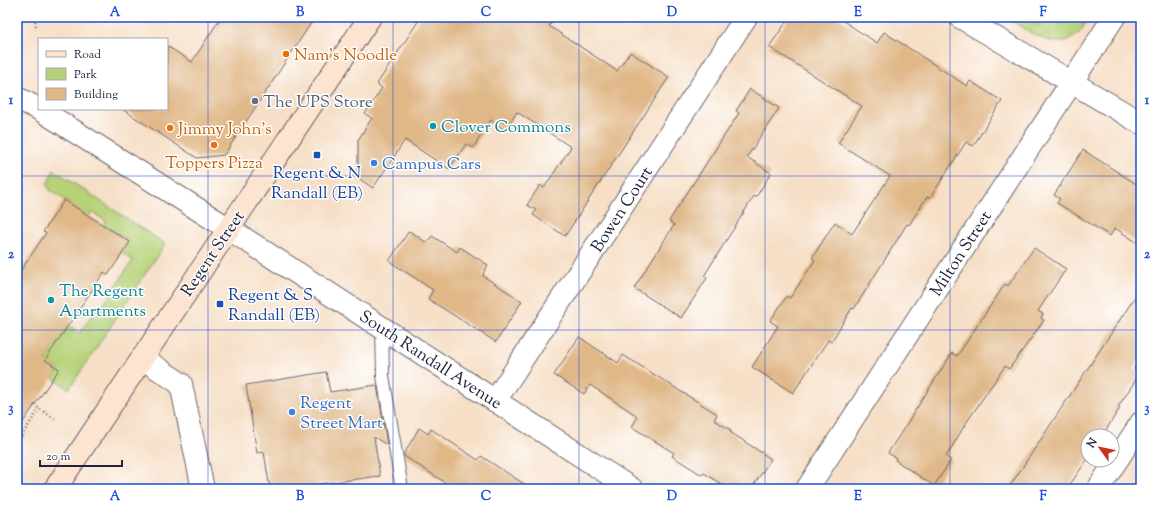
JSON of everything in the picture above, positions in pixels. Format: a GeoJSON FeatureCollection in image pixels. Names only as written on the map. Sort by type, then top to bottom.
{"type":"FeatureCollection","features":[{"type":"Feature","properties":{"kind":"main road","name":"Regent Street"},"geometry":{"type":"LineString","coordinates":[[55,489],[370,17]]}},
{"type":"Feature","properties":{"kind":"street","name":"Bowen Court"},"geometry":{"type":"LineString","coordinates":[[495,401],[746,17]]}},
{"type":"Feature","properties":{"kind":"street"},"geometry":{"type":"LineString","coordinates":[[960,17],[1141,123]]}},
{"type":"Feature","properties":{"kind":"street","name":"Milton Street"},"geometry":{"type":"LineString","coordinates":[[807,489],[1114,17]]}},
{"type":"Feature","properties":{"kind":"street","name":"South Randall Avenue"},"geometry":{"type":"LineString","coordinates":[[17,98],[38,108]]}},
{"type":"Feature","properties":{"kind":"street","name":"South Randall Avenue"},"geometry":{"type":"LineString","coordinates":[[41,110],[382,327],[632,489]]}},
{"type":"Feature","properties":{"kind":"street"},"geometry":{"type":"LineString","coordinates":[[142,358],[181,384],[203,489]]}},
{"type":"Feature","properties":{"kind":"street"},"geometry":{"type":"LineString","coordinates":[[1098,489],[1141,423]]}},
{"type":"Feature","properties":{"kind":"lane"},"geometry":{"type":"LineString","coordinates":[[382,327],[383,376],[402,489]]}},
{"type":"Feature","properties":{"kind":"path"},"geometry":{"type":"LineString","coordinates":[[35,17],[36,29]]}},
{"type":"Feature","properties":{"kind":"path"},"geometry":{"type":"LineString","coordinates":[[34,405],[55,419]]}},
{"type":"Feature","properties":{"kind":"path"},"geometry":{"type":"LineString","coordinates":[[17,443],[39,409]]}},
{"type":"Feature","properties":{"kind":"green space"},"geometry":{"type":"Polygon","coordinates":[[[1006,17],[1089,17],[1079,33],[1070,39],[1061,42],[1042,38],[1006,17]]]}},
{"type":"Feature","properties":{"kind":"green space"},"geometry":{"type":"Polygon","coordinates":[[[54,170],[165,244],[69,389],[53,378],[59,369],[45,360],[68,325],[80,333],[95,311],[98,313],[133,260],[122,253],[130,242],[104,225],[106,221],[92,212],[89,217],[50,190],[47,184],[54,170]]]}},
{"type":"Feature","properties":{"kind":"building"},"geometry":{"type":"Polygon","coordinates":[[[221,17],[315,17],[224,155],[197,158],[124,110],[168,110],[168,47],[192,62],[221,17]]]}},
{"type":"Feature","properties":{"kind":"building","name":"Clover Commons"},"geometry":{"type":"Polygon","coordinates":[[[421,17],[555,17],[549,26],[617,71],[630,52],[669,77],[565,236],[533,215],[536,210],[527,205],[540,185],[544,188],[571,147],[517,112],[505,130],[491,120],[473,148],[466,144],[449,169],[405,140],[373,188],[358,178],[358,140],[372,118],[365,114],[382,88],[377,84],[421,17]]]}},
{"type":"Feature","properties":{"kind":"building"},"geometry":{"type":"Polygon","coordinates":[[[790,17],[837,17],[877,43],[884,32],[967,86],[970,81],[1002,101],[973,146],[966,142],[930,198],[927,197],[909,225],[907,224],[854,309],[852,308],[831,342],[828,340],[793,393],[752,367],[778,326],[770,321],[787,296],[790,298],[815,260],[812,258],[835,222],[852,234],[890,176],[838,143],[862,106],[769,47],[790,17]]]}},
{"type":"Feature","properties":{"kind":"building"},"geometry":{"type":"Polygon","coordinates":[[[750,89],[779,108],[747,157],[771,173],[756,197],[754,196],[704,276],[707,278],[681,318],[634,288],[674,225],[669,221],[739,113],[736,111],[750,89]]]}},
{"type":"Feature","properties":{"kind":"building"},"geometry":{"type":"Polygon","coordinates":[[[1083,150],[1141,187],[1141,245],[1115,228],[1110,236],[1057,203],[1060,199],[1054,195],[1083,150]]]}},
{"type":"Feature","properties":{"kind":"building","name":"The Regent Apartments"},"geometry":{"type":"Polygon","coordinates":[[[64,200],[130,242],[108,275],[104,272],[45,360],[59,369],[17,431],[17,276],[46,233],[43,232],[64,200]]]}},
{"type":"Feature","properties":{"kind":"building"},"geometry":{"type":"Polygon","coordinates":[[[409,231],[427,243],[432,236],[457,252],[460,247],[488,265],[483,273],[483,276],[522,301],[496,342],[428,299],[433,290],[389,261],[409,231]]]}},
{"type":"Feature","properties":{"kind":"building"},"geometry":{"type":"Polygon","coordinates":[[[1034,248],[1066,269],[1038,311],[1043,314],[1041,318],[1044,320],[1009,369],[1005,366],[966,423],[946,457],[951,460],[934,486],[895,460],[896,458],[888,453],[952,353],[957,356],[1005,284],[1008,286],[1034,248]]]}},
{"type":"Feature","properties":{"kind":"building"},"geometry":{"type":"Polygon","coordinates":[[[1141,288],[1141,357],[1134,369],[1140,373],[1118,407],[1120,408],[1107,428],[1080,428],[1080,468],[1081,468],[1067,489],[1008,489],[1141,288]]]}},
{"type":"Feature","properties":{"kind":"building"},"geometry":{"type":"Polygon","coordinates":[[[579,337],[618,363],[623,355],[717,414],[714,420],[731,430],[730,432],[771,459],[751,489],[729,489],[704,473],[702,475],[672,456],[674,453],[632,427],[637,418],[635,416],[636,415],[590,385],[584,394],[554,375],[579,337]]]}},
{"type":"Feature","properties":{"kind":"building"},"geometry":{"type":"Polygon","coordinates":[[[326,372],[330,392],[377,385],[387,445],[374,437],[380,476],[319,484],[320,489],[270,489],[264,452],[257,453],[246,385],[326,372]]]}},
{"type":"Feature","properties":{"kind":"building"},"geometry":{"type":"Polygon","coordinates":[[[419,428],[428,434],[431,429],[478,460],[481,456],[532,489],[455,489],[404,456],[419,428]]]}},
{"type":"Feature","properties":{"kind":"place","name":"Nam's Noodle"},"geometry":{"type":"Point","coordinates":[286,54]}},
{"type":"Feature","properties":{"kind":"place","name":"The UPS Store"},"geometry":{"type":"Point","coordinates":[255,101]}},
{"type":"Feature","properties":{"kind":"place","name":"Clover Commons"},"geometry":{"type":"Point","coordinates":[433,126]}},
{"type":"Feature","properties":{"kind":"place","name":"Jimmy John's"},"geometry":{"type":"Point","coordinates":[170,128]}},
{"type":"Feature","properties":{"kind":"place","name":"Toppers Pizza"},"geometry":{"type":"Point","coordinates":[214,145]}},
{"type":"Feature","properties":{"kind":"place","name":"Regent & N Randall (EB)"},"geometry":{"type":"Point","coordinates":[317,155]}},
{"type":"Feature","properties":{"kind":"place","name":"Campus Cars"},"geometry":{"type":"Point","coordinates":[374,163]}},
{"type":"Feature","properties":{"kind":"place","name":"The Regent Apartments"},"geometry":{"type":"Point","coordinates":[51,300]}},
{"type":"Feature","properties":{"kind":"place","name":"Regent & S Randall (EB)"},"geometry":{"type":"Point","coordinates":[220,304]}},
{"type":"Feature","properties":{"kind":"place","name":"Regent Street Mart"},"geometry":{"type":"Point","coordinates":[292,412]}}]}
